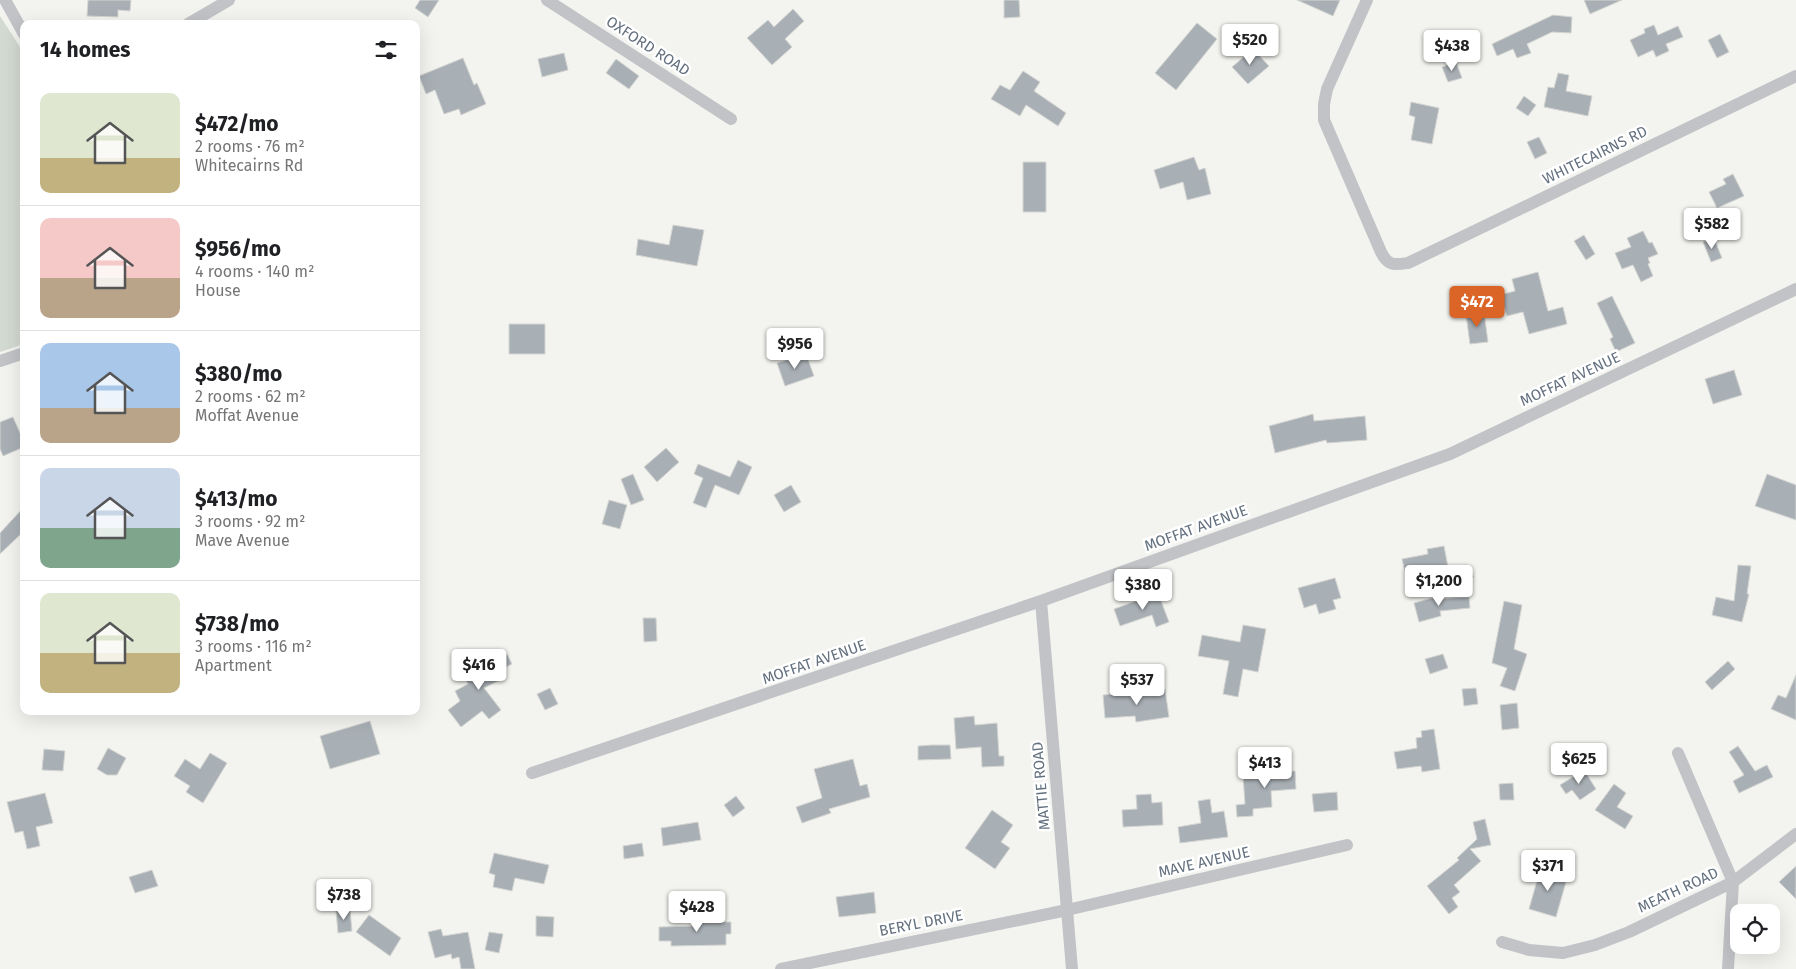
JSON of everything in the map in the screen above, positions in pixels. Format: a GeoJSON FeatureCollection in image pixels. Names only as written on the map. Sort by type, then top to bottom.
{"type":"FeatureCollection","features":[{"type":"Feature","properties":{"kind":"street"},"geometry":{"type":"LineString","coordinates":[[5,0],[20,27]]}},
{"type":"Feature","properties":{"kind":"street"},"geometry":{"type":"LineString","coordinates":[[195,20],[229,0]]}},
{"type":"Feature","properties":{"kind":"street","name":"OXFORD ROAD"},"geometry":{"type":"LineString","coordinates":[[548,0],[731,119]]}},
{"type":"Feature","properties":{"kind":"street","name":"WHITECAIRNS RD"},"geometry":{"type":"LineString","coordinates":[[1367,0],[1327,89],[1324,104],[1324,120],[1384,259],[1395,265],[1408,263],[1796,76]]}},
{"type":"Feature","properties":{"kind":"street","name":"MOFFAT AVENUE"},"geometry":{"type":"LineString","coordinates":[[532,773],[1041,601],[1450,454],[1796,289]]}},
{"type":"Feature","properties":{"kind":"street"},"geometry":{"type":"LineString","coordinates":[[0,361],[20,354]]}},
{"type":"Feature","properties":{"kind":"street","name":"MATTIE ROAD"},"geometry":{"type":"LineString","coordinates":[[1041,601],[1072,969]]}},
{"type":"Feature","properties":{"kind":"street","name":"MEATH ROAD"},"geometry":{"type":"LineString","coordinates":[[1502,942],[1529,950],[1563,952],[1595,945],[1629,932],[1733,882],[1678,753]]}},
{"type":"Feature","properties":{"kind":"street"},"geometry":{"type":"LineString","coordinates":[[1728,969],[1733,882],[1796,834]]}},
{"type":"Feature","properties":{"kind":"street","name":"MAVE AVENUE"},"geometry":{"type":"LineString","coordinates":[[1067,910],[1348,845]]}},
{"type":"Feature","properties":{"kind":"street","name":"BERYL DRIVE"},"geometry":{"type":"LineString","coordinates":[[781,969],[1067,910]]}},
{"type":"Feature","properties":{"kind":"shaded area"},"geometry":{"type":"Polygon","coordinates":[[[0,16],[20,47],[20,345],[0,352],[0,16]]]}},
{"type":"Feature","properties":{"kind":"building"},"geometry":{"type":"Polygon","coordinates":[[[88,0],[131,0],[130,11],[118,10],[118,17],[87,16],[88,0]]]}},
{"type":"Feature","properties":{"kind":"building"},"geometry":{"type":"Polygon","coordinates":[[[420,0],[439,0],[428,17],[415,8],[420,0]]]}},
{"type":"Feature","properties":{"kind":"building"},"geometry":{"type":"Polygon","coordinates":[[[1004,0],[1019,0],[1020,17],[1004,18],[1004,0]]]}},
{"type":"Feature","properties":{"kind":"building"},"geometry":{"type":"Polygon","coordinates":[[[1297,0],[1340,0],[1333,16],[1297,0]]]}},
{"type":"Feature","properties":{"kind":"building"},"geometry":{"type":"Polygon","coordinates":[[[1584,0],[1622,0],[1590,14],[1584,0]]]}},
{"type":"Feature","properties":{"kind":"building"},"geometry":{"type":"Polygon","coordinates":[[[793,9],[804,21],[785,39],[792,47],[772,65],[747,38],[768,20],[774,27],[793,9]]]}},
{"type":"Feature","properties":{"kind":"building"},"geometry":{"type":"Polygon","coordinates":[[[1553,15],[1572,17],[1571,33],[1552,32],[1527,44],[1531,53],[1517,58],[1513,49],[1497,56],[1492,44],[1553,15]]]}},
{"type":"Feature","properties":{"kind":"building"},"geometry":{"type":"Polygon","coordinates":[[[1197,23],[1217,39],[1176,90],[1155,73],[1197,23]]]}},
{"type":"Feature","properties":{"kind":"building"},"geometry":{"type":"Polygon","coordinates":[[[1654,25],[1658,35],[1678,26],[1683,37],[1666,44],[1669,51],[1656,57],[1653,50],[1638,57],[1630,40],[1645,33],[1644,29],[1654,25]]]}},
{"type":"Feature","properties":{"kind":"building"},"geometry":{"type":"Polygon","coordinates":[[[1720,34],[1729,52],[1717,58],[1708,40],[1720,34]]]}},
{"type":"Feature","properties":{"kind":"building"},"geometry":{"type":"Polygon","coordinates":[[[1253,49],[1269,66],[1248,84],[1232,67],[1253,49]]]}},
{"type":"Feature","properties":{"kind":"building"},"geometry":{"type":"Polygon","coordinates":[[[564,53],[568,70],[542,77],[538,59],[564,53]]]}},
{"type":"Feature","properties":{"kind":"building"},"geometry":{"type":"Polygon","coordinates":[[[463,58],[474,85],[477,83],[486,104],[461,115],[459,109],[444,114],[435,90],[426,94],[420,76],[463,58]]]}},
{"type":"Feature","properties":{"kind":"building"},"geometry":{"type":"Polygon","coordinates":[[[616,59],[639,76],[629,89],[606,73],[616,59]]]}},
{"type":"Feature","properties":{"kind":"building"},"geometry":{"type":"Polygon","coordinates":[[[1456,62],[1462,78],[1448,82],[1442,67],[1456,62]]]}},
{"type":"Feature","properties":{"kind":"building"},"geometry":{"type":"Polygon","coordinates":[[[1023,71],[1040,82],[1034,91],[1066,113],[1058,126],[1026,105],[1020,116],[991,99],[1000,85],[1010,90],[1023,71]]]}},
{"type":"Feature","properties":{"kind":"building"},"geometry":{"type":"Polygon","coordinates":[[[1558,73],[1569,75],[1566,91],[1592,96],[1588,116],[1544,107],[1548,87],[1554,88],[1558,73]]]}},
{"type":"Feature","properties":{"kind":"building"},"geometry":{"type":"Polygon","coordinates":[[[1524,96],[1536,105],[1528,116],[1516,108],[1524,96]]]}},
{"type":"Feature","properties":{"kind":"building"},"geometry":{"type":"Polygon","coordinates":[[[1411,102],[1439,108],[1432,144],[1411,140],[1415,117],[1409,115],[1411,102]]]}},
{"type":"Feature","properties":{"kind":"building"},"geometry":{"type":"Polygon","coordinates":[[[1539,137],[1547,153],[1535,159],[1527,142],[1539,137]]]}},
{"type":"Feature","properties":{"kind":"building"},"geometry":{"type":"Polygon","coordinates":[[[1194,157],[1199,170],[1205,168],[1211,194],[1187,200],[1183,182],[1160,189],[1154,170],[1194,157]]]}},
{"type":"Feature","properties":{"kind":"building"},"geometry":{"type":"Polygon","coordinates":[[[1023,162],[1046,162],[1046,212],[1023,212],[1023,162]]]}},
{"type":"Feature","properties":{"kind":"building"},"geometry":{"type":"Polygon","coordinates":[[[1733,174],[1744,196],[1717,208],[1709,192],[1726,184],[1723,179],[1733,174]]]}},
{"type":"Feature","properties":{"kind":"building"},"geometry":{"type":"Polygon","coordinates":[[[673,225],[704,230],[697,266],[636,255],[638,239],[669,245],[673,225]]]}},
{"type":"Feature","properties":{"kind":"building"},"geometry":{"type":"Polygon","coordinates":[[[1643,231],[1649,243],[1652,242],[1658,254],[1648,258],[1650,263],[1648,264],[1653,276],[1641,282],[1633,265],[1622,269],[1615,253],[1631,247],[1627,238],[1643,231]]]}},
{"type":"Feature","properties":{"kind":"building"},"geometry":{"type":"Polygon","coordinates":[[[1584,235],[1595,254],[1586,260],[1574,241],[1584,235]]]}},
{"type":"Feature","properties":{"kind":"building"},"geometry":{"type":"Polygon","coordinates":[[[1714,238],[1722,258],[1711,262],[1703,242],[1714,238]]]}},
{"type":"Feature","properties":{"kind":"building"},"geometry":{"type":"Polygon","coordinates":[[[1538,272],[1548,311],[1563,307],[1567,324],[1529,334],[1523,312],[1507,316],[1500,295],[1515,291],[1512,279],[1538,272]]]}},
{"type":"Feature","properties":{"kind":"building"},"geometry":{"type":"Polygon","coordinates":[[[1612,296],[1635,343],[1616,352],[1610,339],[1613,337],[1597,303],[1612,296]]]}},
{"type":"Feature","properties":{"kind":"building"},"geometry":{"type":"Polygon","coordinates":[[[1484,312],[1488,342],[1470,344],[1466,315],[1484,312]]]}},
{"type":"Feature","properties":{"kind":"building"},"geometry":{"type":"Polygon","coordinates":[[[509,324],[545,324],[545,354],[509,354],[509,324]]]}},
{"type":"Feature","properties":{"kind":"building"},"geometry":{"type":"Polygon","coordinates":[[[806,354],[814,376],[785,386],[777,363],[806,354]]]}},
{"type":"Feature","properties":{"kind":"building"},"geometry":{"type":"Polygon","coordinates":[[[1734,370],[1742,395],[1713,404],[1705,379],[1734,370]]]}},
{"type":"Feature","properties":{"kind":"building"},"geometry":{"type":"Polygon","coordinates":[[[1313,414],[1314,421],[1365,416],[1367,440],[1327,443],[1326,440],[1275,453],[1269,426],[1313,414]]]}},
{"type":"Feature","properties":{"kind":"building"},"geometry":{"type":"Polygon","coordinates":[[[13,417],[20,433],[20,449],[3,456],[0,449],[0,422],[13,417]]]}},
{"type":"Feature","properties":{"kind":"building"},"geometry":{"type":"Polygon","coordinates":[[[666,448],[679,462],[657,482],[644,467],[666,448]]]}},
{"type":"Feature","properties":{"kind":"building"},"geometry":{"type":"Polygon","coordinates":[[[738,460],[752,467],[739,495],[715,485],[706,508],[693,503],[703,478],[694,474],[698,464],[730,477],[738,460]]]}},
{"type":"Feature","properties":{"kind":"building"},"geometry":{"type":"Polygon","coordinates":[[[633,474],[644,500],[631,505],[621,479],[633,474]]]}},
{"type":"Feature","properties":{"kind":"building"},"geometry":{"type":"Polygon","coordinates":[[[1767,474],[1796,485],[1796,520],[1755,506],[1767,474]]]}},
{"type":"Feature","properties":{"kind":"building"},"geometry":{"type":"Polygon","coordinates":[[[791,485],[801,502],[784,512],[774,495],[791,485]]]}},
{"type":"Feature","properties":{"kind":"building"},"geometry":{"type":"Polygon","coordinates":[[[609,500],[627,505],[620,529],[602,524],[609,500]]]}},
{"type":"Feature","properties":{"kind":"building"},"geometry":{"type":"Polygon","coordinates":[[[20,511],[20,535],[0,554],[0,533],[20,511]]]}},
{"type":"Feature","properties":{"kind":"building"},"geometry":{"type":"Polygon","coordinates":[[[1444,546],[1449,572],[1429,575],[1428,571],[1420,572],[1420,569],[1405,572],[1402,559],[1428,554],[1427,549],[1444,546]]]}},
{"type":"Feature","properties":{"kind":"building"},"geometry":{"type":"Polygon","coordinates":[[[1465,565],[1474,577],[1464,584],[1455,571],[1465,565]]]}},
{"type":"Feature","properties":{"kind":"building"},"geometry":{"type":"Polygon","coordinates":[[[1738,565],[1751,566],[1747,594],[1749,594],[1742,622],[1712,615],[1716,597],[1734,601],[1738,565]]]}},
{"type":"Feature","properties":{"kind":"building"},"geometry":{"type":"Polygon","coordinates":[[[1335,578],[1341,598],[1333,600],[1336,609],[1319,614],[1316,604],[1304,608],[1298,588],[1335,578]]]}},
{"type":"Feature","properties":{"kind":"building"},"geometry":{"type":"Polygon","coordinates":[[[1158,593],[1169,622],[1156,627],[1152,615],[1120,626],[1114,609],[1158,593]]]}},
{"type":"Feature","properties":{"kind":"building"},"geometry":{"type":"Polygon","coordinates":[[[1436,597],[1436,599],[1469,597],[1470,608],[1440,611],[1441,616],[1419,622],[1414,603],[1436,597]]]}},
{"type":"Feature","properties":{"kind":"building"},"geometry":{"type":"Polygon","coordinates":[[[1504,601],[1522,605],[1514,649],[1527,654],[1515,691],[1500,686],[1507,668],[1492,663],[1504,601]]]}},
{"type":"Feature","properties":{"kind":"building"},"geometry":{"type":"Polygon","coordinates":[[[643,618],[656,618],[657,641],[644,642],[643,618]]]}},
{"type":"Feature","properties":{"kind":"building"},"geometry":{"type":"Polygon","coordinates":[[[1243,625],[1266,629],[1258,672],[1243,669],[1238,697],[1223,694],[1229,661],[1198,656],[1202,635],[1240,642],[1243,625]]]}},
{"type":"Feature","properties":{"kind":"building"},"geometry":{"type":"Polygon","coordinates":[[[507,654],[512,664],[498,671],[502,679],[484,688],[501,710],[489,719],[482,711],[461,727],[448,710],[460,701],[455,691],[468,684],[461,671],[491,658],[492,661],[507,654]]]}},
{"type":"Feature","properties":{"kind":"building"},"geometry":{"type":"Polygon","coordinates":[[[1443,654],[1448,668],[1430,674],[1425,659],[1443,654]]]}},
{"type":"Feature","properties":{"kind":"building"},"geometry":{"type":"Polygon","coordinates":[[[1728,661],[1735,669],[1712,690],[1705,682],[1728,661]]]}},
{"type":"Feature","properties":{"kind":"building"},"geometry":{"type":"Polygon","coordinates":[[[1796,675],[1796,720],[1771,709],[1778,695],[1786,698],[1796,675]]]}},
{"type":"Feature","properties":{"kind":"building"},"geometry":{"type":"Polygon","coordinates":[[[550,688],[558,704],[545,710],[537,694],[550,688]]]}},
{"type":"Feature","properties":{"kind":"building"},"geometry":{"type":"Polygon","coordinates":[[[1476,688],[1478,704],[1464,706],[1462,689],[1476,688]]]}},
{"type":"Feature","properties":{"kind":"building"},"geometry":{"type":"Polygon","coordinates":[[[1165,689],[1169,717],[1136,722],[1135,716],[1105,718],[1103,695],[1126,693],[1127,695],[1165,689]]]}},
{"type":"Feature","properties":{"kind":"building"},"geometry":{"type":"Polygon","coordinates":[[[1517,703],[1519,728],[1502,730],[1500,705],[1517,703]]]}},
{"type":"Feature","properties":{"kind":"building"},"geometry":{"type":"Polygon","coordinates":[[[974,716],[975,725],[997,723],[999,756],[1004,756],[1004,766],[982,767],[981,747],[956,749],[954,718],[974,716]]]}},
{"type":"Feature","properties":{"kind":"building"},"geometry":{"type":"Polygon","coordinates":[[[370,721],[380,754],[330,769],[320,736],[370,721]]]}},
{"type":"Feature","properties":{"kind":"building"},"geometry":{"type":"Polygon","coordinates":[[[1434,729],[1440,769],[1422,772],[1421,766],[1397,769],[1394,752],[1417,748],[1416,738],[1422,737],[1421,731],[1434,729]]]}},
{"type":"Feature","properties":{"kind":"building"},"geometry":{"type":"Polygon","coordinates":[[[950,745],[951,759],[918,760],[918,746],[950,745]]]}},
{"type":"Feature","properties":{"kind":"building"},"geometry":{"type":"Polygon","coordinates":[[[1738,746],[1755,771],[1767,765],[1773,777],[1739,793],[1733,781],[1744,775],[1729,752],[1738,746]]]}},
{"type":"Feature","properties":{"kind":"building"},"geometry":{"type":"Polygon","coordinates":[[[108,748],[126,758],[117,775],[107,775],[97,769],[108,748]]]}},
{"type":"Feature","properties":{"kind":"building"},"geometry":{"type":"Polygon","coordinates":[[[44,749],[65,751],[63,771],[42,770],[44,749]]]}},
{"type":"Feature","properties":{"kind":"building"},"geometry":{"type":"Polygon","coordinates":[[[210,753],[227,763],[203,803],[186,792],[190,786],[174,776],[185,759],[200,769],[210,753]]]}},
{"type":"Feature","properties":{"kind":"building"},"geometry":{"type":"Polygon","coordinates":[[[853,759],[860,786],[867,784],[870,797],[829,809],[831,813],[802,823],[796,807],[822,798],[814,769],[853,759]]]}},
{"type":"Feature","properties":{"kind":"building"},"geometry":{"type":"Polygon","coordinates":[[[1285,763],[1286,772],[1295,771],[1296,789],[1271,791],[1272,807],[1253,809],[1253,816],[1237,817],[1236,805],[1245,804],[1243,776],[1272,774],[1271,765],[1285,763]]]}},
{"type":"Feature","properties":{"kind":"building"},"geometry":{"type":"Polygon","coordinates":[[[1584,770],[1596,789],[1580,800],[1572,790],[1566,794],[1560,785],[1584,770]]]}},
{"type":"Feature","properties":{"kind":"building"},"geometry":{"type":"Polygon","coordinates":[[[1513,783],[1514,800],[1500,800],[1499,784],[1513,783]]]}},
{"type":"Feature","properties":{"kind":"building"},"geometry":{"type":"Polygon","coordinates":[[[1614,784],[1626,793],[1617,807],[1633,816],[1625,829],[1595,810],[1614,784]]]}},
{"type":"Feature","properties":{"kind":"building"},"geometry":{"type":"Polygon","coordinates":[[[1337,792],[1338,810],[1314,812],[1312,794],[1337,792]]]}},
{"type":"Feature","properties":{"kind":"building"},"geometry":{"type":"Polygon","coordinates":[[[45,793],[53,823],[36,827],[40,846],[27,849],[23,831],[15,833],[7,802],[45,793]]]}},
{"type":"Feature","properties":{"kind":"building"},"geometry":{"type":"Polygon","coordinates":[[[1151,794],[1152,803],[1162,802],[1163,825],[1123,827],[1122,810],[1137,809],[1136,795],[1151,794]]]}},
{"type":"Feature","properties":{"kind":"building"},"geometry":{"type":"Polygon","coordinates":[[[736,796],[745,808],[733,817],[724,805],[736,796]]]}},
{"type":"Feature","properties":{"kind":"building"},"geometry":{"type":"Polygon","coordinates":[[[1210,799],[1212,813],[1224,811],[1228,837],[1180,843],[1178,827],[1201,823],[1198,801],[1210,799]]]}},
{"type":"Feature","properties":{"kind":"building"},"geometry":{"type":"Polygon","coordinates":[[[992,810],[1013,825],[1001,842],[1010,848],[995,869],[965,848],[992,810]]]}},
{"type":"Feature","properties":{"kind":"building"},"geometry":{"type":"Polygon","coordinates":[[[1485,819],[1491,845],[1470,849],[1481,861],[1454,885],[1460,892],[1452,898],[1458,907],[1449,914],[1427,886],[1459,860],[1457,858],[1477,839],[1473,822],[1485,819]]]}},
{"type":"Feature","properties":{"kind":"building"},"geometry":{"type":"Polygon","coordinates":[[[698,822],[701,840],[663,846],[661,828],[698,822]]]}},
{"type":"Feature","properties":{"kind":"building"},"geometry":{"type":"Polygon","coordinates":[[[642,843],[644,856],[624,859],[623,846],[642,843]]]}},
{"type":"Feature","properties":{"kind":"building"},"geometry":{"type":"Polygon","coordinates":[[[494,853],[549,865],[544,884],[515,878],[512,891],[493,887],[495,875],[489,873],[494,853]]]}},
{"type":"Feature","properties":{"kind":"building"},"geometry":{"type":"Polygon","coordinates":[[[1542,863],[1558,868],[1555,879],[1566,882],[1556,917],[1529,909],[1542,863]]]}},
{"type":"Feature","properties":{"kind":"building"},"geometry":{"type":"Polygon","coordinates":[[[1796,866],[1796,899],[1779,882],[1796,866]]]}},
{"type":"Feature","properties":{"kind":"building"},"geometry":{"type":"Polygon","coordinates":[[[152,870],[158,886],[135,893],[129,877],[152,870]]]}},
{"type":"Feature","properties":{"kind":"building"},"geometry":{"type":"Polygon","coordinates":[[[874,892],[876,913],[839,917],[836,897],[874,892]]]}},
{"type":"Feature","properties":{"kind":"building"},"geometry":{"type":"Polygon","coordinates":[[[350,910],[352,931],[338,933],[336,911],[350,910]]]}},
{"type":"Feature","properties":{"kind":"building"},"geometry":{"type":"Polygon","coordinates":[[[711,913],[711,922],[731,922],[731,934],[726,934],[726,945],[671,946],[671,941],[659,941],[659,927],[695,926],[694,914],[711,913]]]}},
{"type":"Feature","properties":{"kind":"building"},"geometry":{"type":"Polygon","coordinates":[[[369,915],[401,938],[390,956],[356,932],[369,915]]]}},
{"type":"Feature","properties":{"kind":"building"},"geometry":{"type":"Polygon","coordinates":[[[536,916],[554,917],[553,937],[536,936],[536,916]]]}},
{"type":"Feature","properties":{"kind":"building"},"geometry":{"type":"Polygon","coordinates":[[[441,929],[443,936],[468,932],[475,969],[461,969],[459,957],[452,959],[451,954],[435,958],[428,932],[441,929]]]}},
{"type":"Feature","properties":{"kind":"building"},"geometry":{"type":"Polygon","coordinates":[[[489,932],[503,934],[499,953],[485,950],[489,932]]]}}]}
